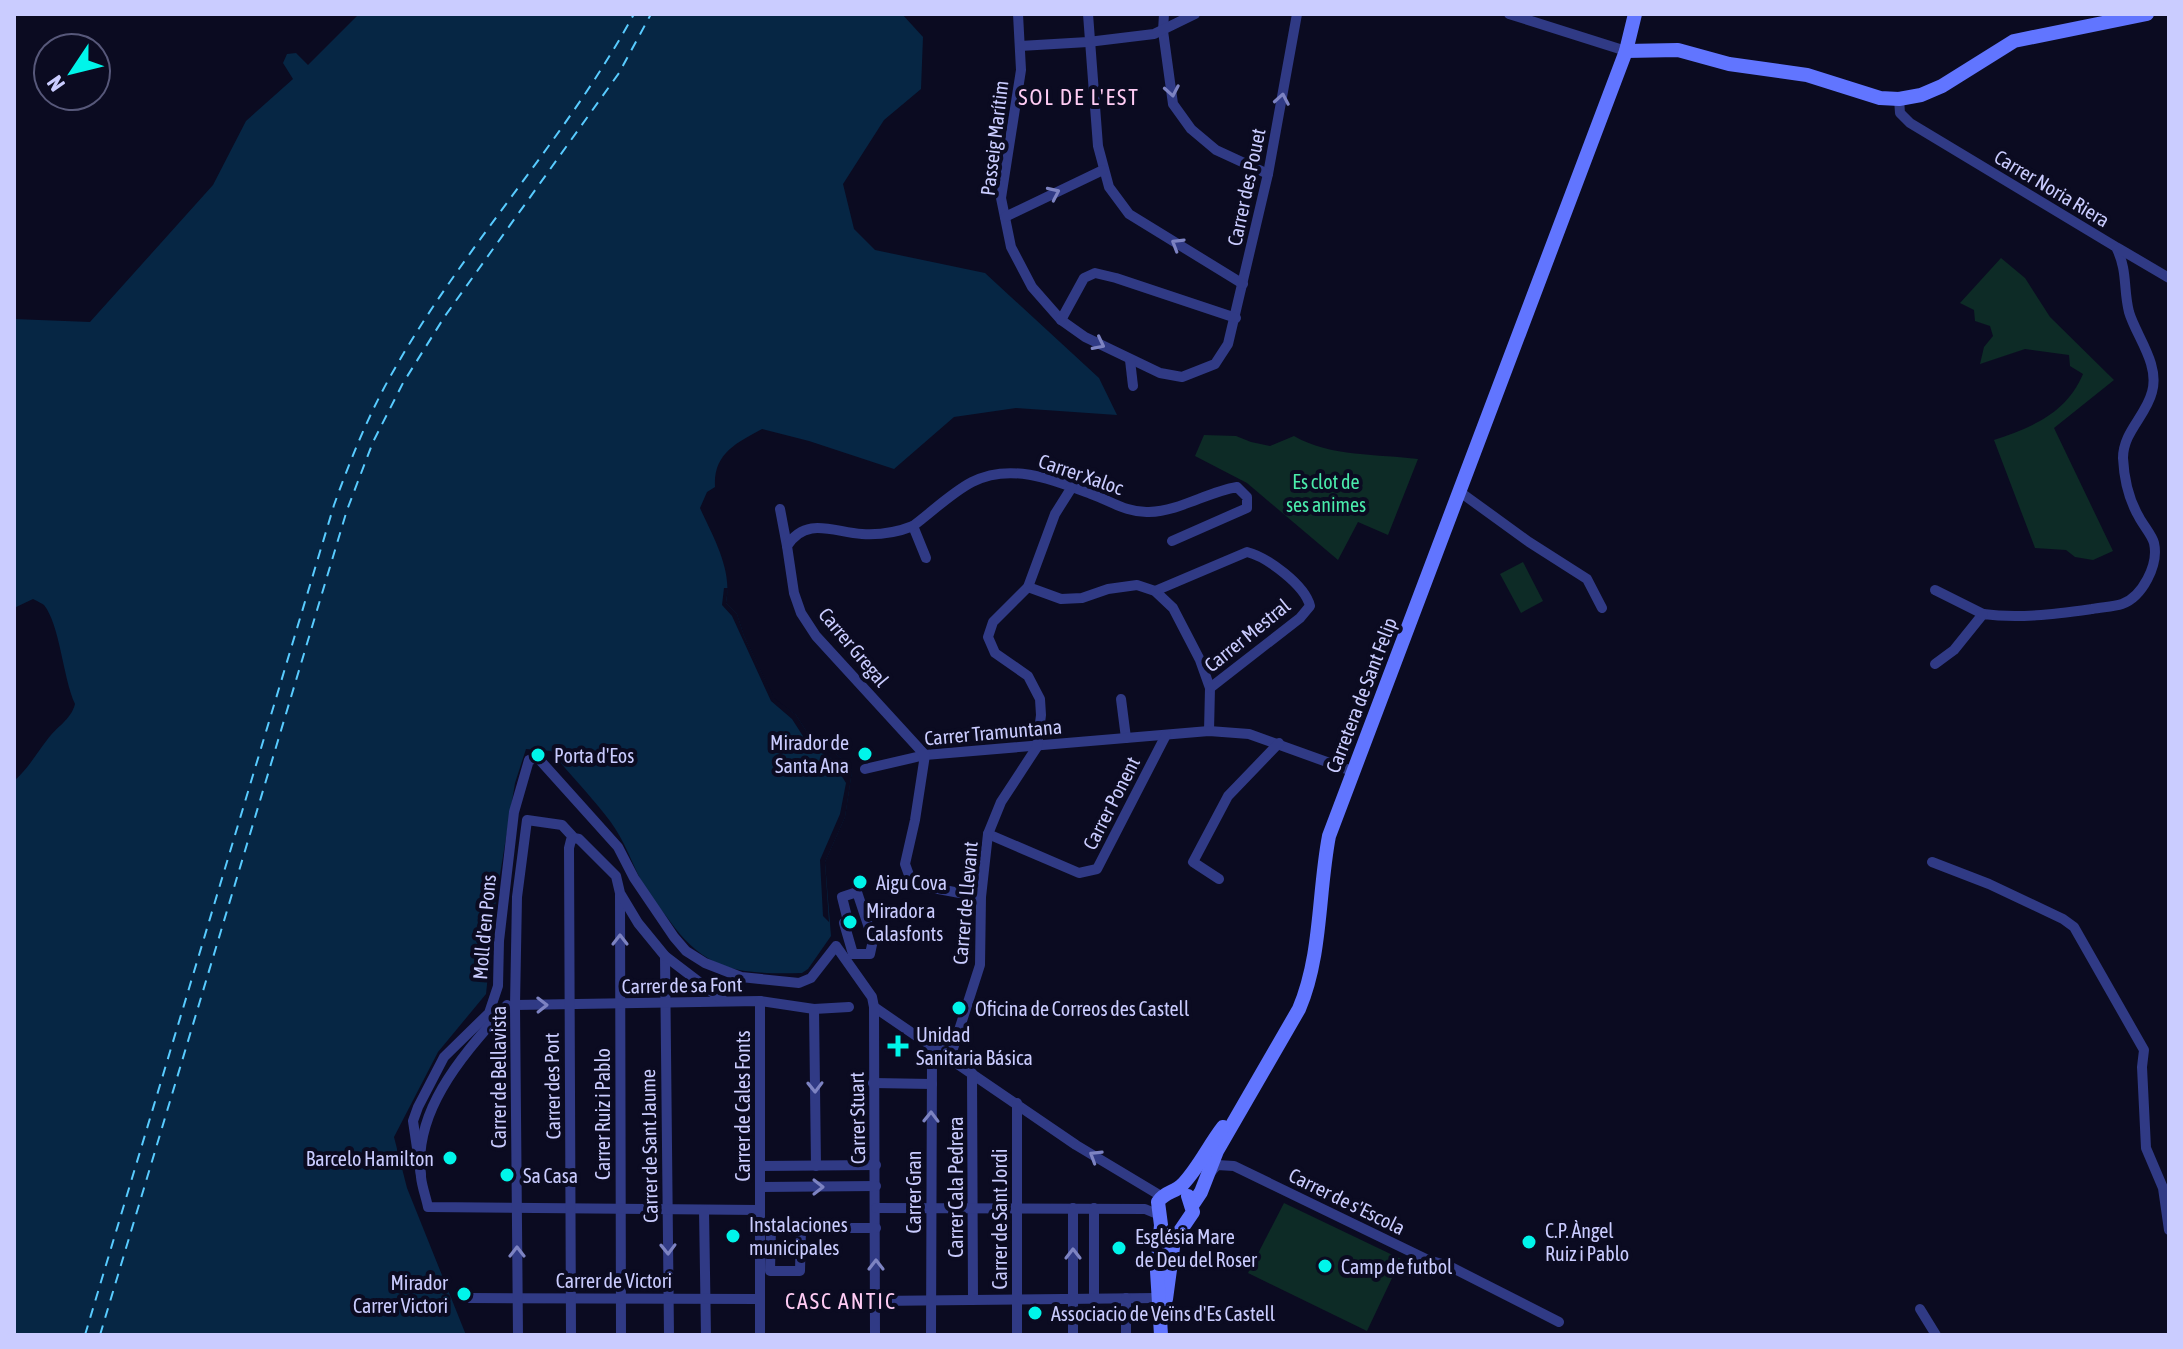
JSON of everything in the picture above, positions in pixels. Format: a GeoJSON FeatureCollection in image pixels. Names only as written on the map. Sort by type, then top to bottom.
{"type":"FeatureCollection","features":[{"type":"Feature","properties":{"kind":"main road","name":"Carretera de Sant Felip"},"geometry":{"type":"LineString","coordinates":[[1193,1204],[1217,1151],[1299,1009],[1308,987],[1329,836],[1626,51],[1635,14]]}},
{"type":"Feature","properties":{"kind":"main road"},"geometry":{"type":"LineString","coordinates":[[1626,51],[1678,50],[1729,64],[1807,75],[1880,98],[1899,99],[1921,95],[1942,86],[2014,41],[2147,14]]}},
{"type":"Feature","properties":{"kind":"main road"},"geometry":{"type":"LineString","coordinates":[[1162,1335],[1158,1298],[1158,1202],[1161,1196],[1177,1190],[1192,1174],[1210,1144],[1255,1085]]}},
{"type":"Feature","properties":{"kind":"main road"},"geometry":{"type":"LineString","coordinates":[[1162,1335],[1174,1240],[1192,1216],[1193,1204],[1186,1193],[1177,1190]]}},
{"type":"Feature","properties":{"kind":"main road"},"geometry":{"type":"LineString","coordinates":[[1159,1220],[1169,1231],[1180,1230]]}},
{"type":"Feature","properties":{"kind":"street","name":"Passeig Marítim"},"geometry":{"type":"LineString","coordinates":[[1018,14],[1021,70],[1001,198],[1011,247],[1032,287],[1061,320],[1085,337],[1160,373],[1182,377],[1215,364]]}},
{"type":"Feature","properties":{"kind":"street"},"geometry":{"type":"LineString","coordinates":[[1088,14],[1098,146],[1109,187],[1129,214],[1243,284]]}},
{"type":"Feature","properties":{"kind":"street"},"geometry":{"type":"LineString","coordinates":[[1164,14],[1163,31],[1173,104],[1191,129],[1216,150],[1268,174]]}},
{"type":"Feature","properties":{"kind":"street"},"geometry":{"type":"LineString","coordinates":[[1020,46],[1088,42],[1163,31],[1195,14]]}},
{"type":"Feature","properties":{"kind":"street","name":"Carrer des Pouet"},"geometry":{"type":"LineString","coordinates":[[1215,364],[1228,344],[1236,318],[1268,174],[1297,14]]}},
{"type":"Feature","properties":{"kind":"street"},"geometry":{"type":"LineString","coordinates":[[1509,14],[1626,51]]}},
{"type":"Feature","properties":{"kind":"street","name":"Carrer Noria Riera"},"geometry":{"type":"LineString","coordinates":[[1899,99],[1900,113],[1910,123],[2116,247],[2124,264],[2129,312],[2142,336],[2151,367],[2153,392],[2125,442],[2123,458],[2126,482],[2136,511],[2154,543],[2153,562],[2138,594],[2123,604],[2009,618],[1983,614],[1935,590]]}},
{"type":"Feature","properties":{"kind":"street"},"geometry":{"type":"LineString","coordinates":[[1005,217],[1103,170]]}},
{"type":"Feature","properties":{"kind":"street"},"geometry":{"type":"LineString","coordinates":[[2116,247],[2169,278]]}},
{"type":"Feature","properties":{"kind":"street"},"geometry":{"type":"LineString","coordinates":[[1061,320],[1084,278],[1095,273],[1236,318]]}},
{"type":"Feature","properties":{"kind":"street"},"geometry":{"type":"LineString","coordinates":[[1130,360],[1133,386]]}},
{"type":"Feature","properties":{"kind":"street","name":"Carrer Xaloc"},"geometry":{"type":"LineString","coordinates":[[790,542],[800,530],[812,528],[866,535],[913,526],[967,485],[996,474],[1033,475],[1072,487],[1123,509],[1149,512],[1179,506],[1216,490],[1237,487],[1247,497],[1247,508],[1172,541]]}},
{"type":"Feature","properties":{"kind":"street","name":"Carrer de Llevant"},"geometry":{"type":"LineString","coordinates":[[940,1052],[956,1041],[980,965],[981,897],[988,834],[1001,802],[1037,747],[1041,715],[1040,699],[1028,676],[995,653],[988,637],[993,622],[1028,587],[1055,514],[1072,487]]}},
{"type":"Feature","properties":{"kind":"street"},"geometry":{"type":"LineString","coordinates":[[1460,492],[1587,579],[1602,608]]}},
{"type":"Feature","properties":{"kind":"street","name":"Carrer Gregal"},"geometry":{"type":"LineString","coordinates":[[780,509],[790,542],[794,593],[801,613],[816,636],[925,755]]}},
{"type":"Feature","properties":{"kind":"street"},"geometry":{"type":"LineString","coordinates":[[913,526],[926,558]]}},
{"type":"Feature","properties":{"kind":"street","name":"Carrer Mestral"},"geometry":{"type":"LineString","coordinates":[[1155,591],[1247,552],[1262,556],[1307,595],[1310,606],[1300,618],[1210,688]]}},
{"type":"Feature","properties":{"kind":"street"},"geometry":{"type":"LineString","coordinates":[[1028,587],[1061,599],[1082,598],[1108,589],[1137,585],[1155,591],[1173,608],[1200,660],[1210,688],[1209,731]]}},
{"type":"Feature","properties":{"kind":"street"},"geometry":{"type":"LineString","coordinates":[[1935,664],[1954,650],[1983,614]]}},
{"type":"Feature","properties":{"kind":"street"},"geometry":{"type":"LineString","coordinates":[[1121,699],[1126,738]]}},
{"type":"Feature","properties":{"kind":"street","name":"Carrer Tramuntana"},"geometry":{"type":"LineString","coordinates":[[865,769],[925,755],[1209,731],[1249,734],[1352,771]]}},
{"type":"Feature","properties":{"kind":"street","name":"Carrer Ponent"},"geometry":{"type":"LineString","coordinates":[[988,834],[1079,873],[1097,869],[1166,735]]}},
{"type":"Feature","properties":{"kind":"street"},"geometry":{"type":"LineString","coordinates":[[1219,879],[1193,862],[1202,841],[1228,796],[1279,743]]}},
{"type":"Feature","properties":{"kind":"street"},"geometry":{"type":"LineString","coordinates":[[925,755],[905,864],[909,875],[917,885],[981,897]]}},
{"type":"Feature","properties":{"kind":"street","name":"Moll d'en Pons"},"geometry":{"type":"LineString","coordinates":[[421,1175],[413,1121],[418,1107],[444,1057],[489,1013],[498,986],[502,913],[516,797],[529,760],[538,758],[618,847],[634,878],[686,951],[705,963],[741,977],[799,983],[811,978],[836,946],[873,1002]]}},
{"type":"Feature","properties":{"kind":"street","name":"Carrer de Bellavista"},"geometry":{"type":"LineString","coordinates":[[518,1335],[511,1005],[517,897],[527,820],[562,825],[574,838]]}},
{"type":"Feature","properties":{"kind":"street"},"geometry":{"type":"LineString","coordinates":[[574,838],[579,839],[616,876],[620,893],[638,923],[665,956],[724,1001]]}},
{"type":"Feature","properties":{"kind":"street","name":"Carrer des Port"},"geometry":{"type":"LineString","coordinates":[[571,1335],[569,848],[574,838]]}},
{"type":"Feature","properties":{"kind":"street"},"geometry":{"type":"LineString","coordinates":[[1932,862],[1989,884],[2074,927],[2144,1050],[2146,1148],[2163,1188],[2169,1230]]}},
{"type":"Feature","properties":{"kind":"street"},"geometry":{"type":"LineString","coordinates":[[857,892],[873,940],[870,954],[853,954],[844,923],[848,921],[842,897],[857,892]]}},
{"type":"Feature","properties":{"kind":"street","name":"Carrer Ruiz i Pablo"},"geometry":{"type":"LineString","coordinates":[[620,893],[621,1335]]}},
{"type":"Feature","properties":{"kind":"street","name":"Carrer de Sant Jaume"},"geometry":{"type":"LineString","coordinates":[[665,956],[669,1335]]}},
{"type":"Feature","properties":{"kind":"street","name":"Carrer de sa Font"},"geometry":{"type":"LineString","coordinates":[[511,1005],[760,1001],[814,1009],[849,1007]]}},
{"type":"Feature","properties":{"kind":"street","name":"Carrer de Cales Fonts"},"geometry":{"type":"LineString","coordinates":[[760,1001],[760,1210],[765,1228]]}},
{"type":"Feature","properties":{"kind":"street"},"geometry":{"type":"LineString","coordinates":[[873,1002],[1076,1145],[1161,1196]]}},
{"type":"Feature","properties":{"kind":"street","name":"Carrer Stuart"},"geometry":{"type":"LineString","coordinates":[[873,1002],[875,1335]]}},
{"type":"Feature","properties":{"kind":"street"},"geometry":{"type":"LineString","coordinates":[[511,1005],[450,1072],[424,1129],[421,1175],[428,1207],[760,1210]]}},
{"type":"Feature","properties":{"kind":"street"},"geometry":{"type":"LineString","coordinates":[[814,1009],[816,1166]]}},
{"type":"Feature","properties":{"kind":"street"},"geometry":{"type":"LineString","coordinates":[[940,1052],[960,1030]]}},
{"type":"Feature","properties":{"kind":"street","name":"Carrer Gran"},"geometry":{"type":"LineString","coordinates":[[931,1335],[932,1060],[940,1052]]}},
{"type":"Feature","properties":{"kind":"street","name":"Carrer Cala Pedrera"},"geometry":{"type":"LineString","coordinates":[[972,1073],[973,1300]]}},
{"type":"Feature","properties":{"kind":"street"},"geometry":{"type":"LineString","coordinates":[[873,1083],[932,1084]]}},
{"type":"Feature","properties":{"kind":"street","name":"Carrer de Sant Jordi"},"geometry":{"type":"LineString","coordinates":[[1017,1103],[1017,1335]]}},
{"type":"Feature","properties":{"kind":"street"},"geometry":{"type":"LineString","coordinates":[[760,1166],[876,1165]]}},
{"type":"Feature","properties":{"kind":"street","name":"Carrer de s'Escola"},"geometry":{"type":"LineString","coordinates":[[1207,1176],[1217,1165],[1234,1166],[1428,1260],[1449,1266],[1559,1322]]}},
{"type":"Feature","properties":{"kind":"street"},"geometry":{"type":"LineString","coordinates":[[760,1187],[876,1186]]}},
{"type":"Feature","properties":{"kind":"street"},"geometry":{"type":"LineString","coordinates":[[876,1208],[1145,1209],[1159,1220]]}},
{"type":"Feature","properties":{"kind":"street"},"geometry":{"type":"LineString","coordinates":[[1073,1208],[1073,1335]]}},
{"type":"Feature","properties":{"kind":"street"},"geometry":{"type":"LineString","coordinates":[[1094,1208],[1094,1299]]}},
{"type":"Feature","properties":{"kind":"street"},"geometry":{"type":"LineString","coordinates":[[704,1210],[706,1335]]}},
{"type":"Feature","properties":{"kind":"street"},"geometry":{"type":"LineString","coordinates":[[765,1228],[770,1271],[800,1271],[801,1228]]}},
{"type":"Feature","properties":{"kind":"street"},"geometry":{"type":"LineString","coordinates":[[765,1228],[876,1228]]}},
{"type":"Feature","properties":{"kind":"street"},"geometry":{"type":"LineString","coordinates":[[760,1335],[759,1299],[765,1228]]}},
{"type":"Feature","properties":{"kind":"street","name":"Carrer de Victori"},"geometry":{"type":"LineString","coordinates":[[469,1298],[759,1299]]}},
{"type":"Feature","properties":{"kind":"street"},"geometry":{"type":"LineString","coordinates":[[1126,1298],[1126,1335]]}},
{"type":"Feature","properties":{"kind":"street"},"geometry":{"type":"LineString","coordinates":[[875,1301],[1158,1298]]}},
{"type":"Feature","properties":{"kind":"street"},"geometry":{"type":"LineString","coordinates":[[1920,1309],[1936,1335]]}},
{"type":"Feature","properties":{"kind":"green space"},"geometry":{"type":"Polygon","coordinates":[[[2001,258],[2025,278],[2050,317],[2114,380],[2054,428],[2113,551],[2093,560],[2075,557],[2066,550],[2035,548],[1994,440],[2022,430],[2057,409],[2076,388],[2083,374],[2070,366],[2069,355],[2025,349],[1980,364],[1984,347],[1993,336],[1990,326],[1975,321],[1974,310],[1960,303],[2001,258]]]}},
{"type":"Feature","properties":{"kind":"green space","name":"Es clot de ses animes"},"geometry":{"type":"Polygon","coordinates":[[[1204,435],[1236,436],[1270,446],[1294,436],[1323,448],[1355,454],[1418,459],[1388,535],[1358,522],[1338,560],[1247,483],[1195,456],[1204,435]]]}},
{"type":"Feature","properties":{"kind":"green space"},"geometry":{"type":"Polygon","coordinates":[[[1523,562],[1543,601],[1521,613],[1500,574],[1523,562]]]}},
{"type":"Feature","properties":{"kind":"green space","name":"Camp de futbol"},"geometry":{"type":"Polygon","coordinates":[[[1284,1203],[1401,1259],[1367,1331],[1248,1273],[1284,1203]]]}},
{"type":"Feature","properties":{"kind":"water"},"geometry":{"type":"Polygon","coordinates":[[[359,14],[902,14],[923,37],[921,89],[884,120],[843,184],[854,229],[875,250],[985,273],[1099,378],[1117,415],[1016,408],[954,417],[894,469],[762,429],[735,445],[722,458],[715,476],[715,487],[707,492],[700,508],[724,566],[726,603],[737,614],[774,699],[796,715],[812,740],[835,753],[852,771],[845,817],[825,862],[831,936],[802,973],[743,971],[727,967],[697,951],[652,899],[615,829],[596,803],[551,751],[526,749],[515,783],[496,899],[486,994],[438,1052],[394,1137],[407,1188],[466,1335],[14,1335],[14,781],[67,719],[75,704],[54,625],[44,605],[33,599],[14,608],[14,319],[90,322],[213,185],[246,121],[293,79],[283,63],[287,54],[296,53],[308,65],[359,14]]]}},
{"type":"Feature","properties":{"kind":"pier"},"geometry":{"type":"Polygon","coordinates":[[[724,588],[728,588],[726,603],[737,614],[744,636],[774,698],[796,715],[812,740],[835,753],[852,771],[845,817],[825,862],[829,922],[823,916],[820,860],[840,814],[846,783],[836,767],[839,763],[808,744],[792,719],[771,701],[732,616],[722,605],[724,588]]]}},
{"type":"Feature","properties":{"kind":"ferry route"},"geometry":{"type":"LineString","coordinates":[[85,1335],[334,505],[359,440],[382,392],[418,330],[576,107],[634,14]]}},
{"type":"Feature","properties":{"kind":"ferry route"},"geometry":{"type":"LineString","coordinates":[[100,1335],[347,510],[373,442],[403,383],[445,316],[619,73],[651,14]]}},
{"type":"Feature","properties":{"kind":"place","name":"Mirador de Santa Ana"},"geometry":{"type":"Point","coordinates":[865,754]}},
{"type":"Feature","properties":{"kind":"place","name":"Porta d'Eos"},"geometry":{"type":"Point","coordinates":[538,755]}},
{"type":"Feature","properties":{"kind":"place","name":"Aigu Cova"},"geometry":{"type":"Point","coordinates":[860,882]}},
{"type":"Feature","properties":{"kind":"place","name":"Mirador a Calasfonts"},"geometry":{"type":"Point","coordinates":[850,922]}},
{"type":"Feature","properties":{"kind":"place","name":"Oficina de Correos des Castell"},"geometry":{"type":"Point","coordinates":[959,1008]}},
{"type":"Feature","properties":{"kind":"place","name":"Unidad Sanitaria Básica"},"geometry":{"type":"Point","coordinates":[898,1046]}},
{"type":"Feature","properties":{"kind":"place","name":"Barcelo Hamilton"},"geometry":{"type":"Point","coordinates":[450,1158]}},
{"type":"Feature","properties":{"kind":"place","name":"Sa Casa"},"geometry":{"type":"Point","coordinates":[507,1175]}},
{"type":"Feature","properties":{"kind":"place","name":"Instalaciones municipales"},"geometry":{"type":"Point","coordinates":[733,1236]}},
{"type":"Feature","properties":{"kind":"place","name":"C.P. Àngel Ruiz i Pablo"},"geometry":{"type":"Point","coordinates":[1529,1242]}},
{"type":"Feature","properties":{"kind":"place","name":"Església Mare de Deu del Roser"},"geometry":{"type":"Point","coordinates":[1119,1248]}},
{"type":"Feature","properties":{"kind":"place","name":"Camp de futbol"},"geometry":{"type":"Point","coordinates":[1325,1266]}},
{"type":"Feature","properties":{"kind":"place","name":"Mirador Carrer Victori"},"geometry":{"type":"Point","coordinates":[464,1294]}},
{"type":"Feature","properties":{"kind":"place","name":"Associacio de Veïns d'Es Castell"},"geometry":{"type":"Point","coordinates":[1035,1313]}},
{"type":"Feature","properties":{"kind":"district","name":"SOL DE L'EST"},"geometry":{"type":"Point","coordinates":[1079,97]}},
{"type":"Feature","properties":{"kind":"district","name":"CASC ANTIC"},"geometry":{"type":"Point","coordinates":[841,1301]}}]}
